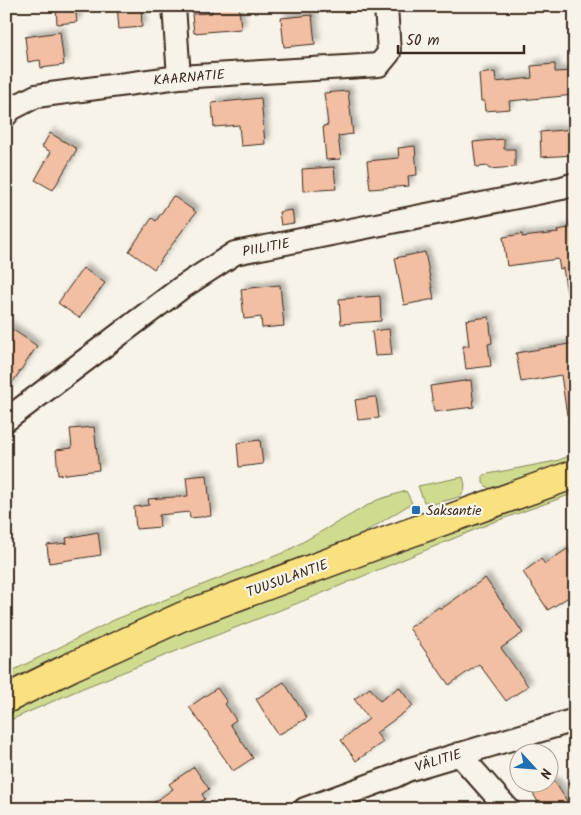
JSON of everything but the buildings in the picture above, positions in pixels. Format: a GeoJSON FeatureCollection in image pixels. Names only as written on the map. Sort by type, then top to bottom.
{"type":"FeatureCollection","features":[{"type":"Feature","properties":{"kind":"main road","name":"TUUSULANTIE"},"geometry":{"type":"LineString","coordinates":[[6,699],[181,617],[575,474]]}},
{"type":"Feature","properties":{"kind":"street"},"geometry":{"type":"LineString","coordinates":[[174,6],[179,77]]}},
{"type":"Feature","properties":{"kind":"street","name":"KAARNATIE"},"geometry":{"type":"LineString","coordinates":[[6,115],[11,109],[36,96],[179,77],[380,65],[389,53],[386,6]]}},
{"type":"Feature","properties":{"kind":"street","name":"PIILITIE"},"geometry":{"type":"LineString","coordinates":[[6,420],[181,288],[235,253],[575,184]]}},
{"type":"Feature","properties":{"kind":"street","name":"VÄLITIE"},"geometry":{"type":"LineString","coordinates":[[305,809],[407,770],[575,720]]}},
{"type":"Feature","properties":{"kind":"street"},"geometry":{"type":"LineString","coordinates":[[459,754],[508,809]]}},
{"type":"Feature","properties":{"kind":"green space"},"geometry":{"type":"Polygon","coordinates":[[[575,454],[575,462],[492,490],[483,483],[483,475],[556,461],[575,454]]]}},
{"type":"Feature","properties":{"kind":"green space"},"geometry":{"type":"Polygon","coordinates":[[[463,477],[464,491],[459,497],[430,505],[429,502],[424,502],[418,486],[463,477]]]}},
{"type":"Feature","properties":{"kind":"green space"},"geometry":{"type":"Polygon","coordinates":[[[575,488],[575,493],[491,523],[308,599],[83,688],[6,722],[6,709],[213,615],[575,488]]]}},
{"type":"Feature","properties":{"kind":"green space"},"geometry":{"type":"Polygon","coordinates":[[[406,491],[412,503],[359,536],[205,594],[52,659],[6,682],[6,674],[114,620],[285,552],[377,500],[406,491]]]}},
{"type":"Feature","properties":{"kind":"place","name":"Saksantie"},"geometry":{"type":"Point","coordinates":[416,510]}}]}
